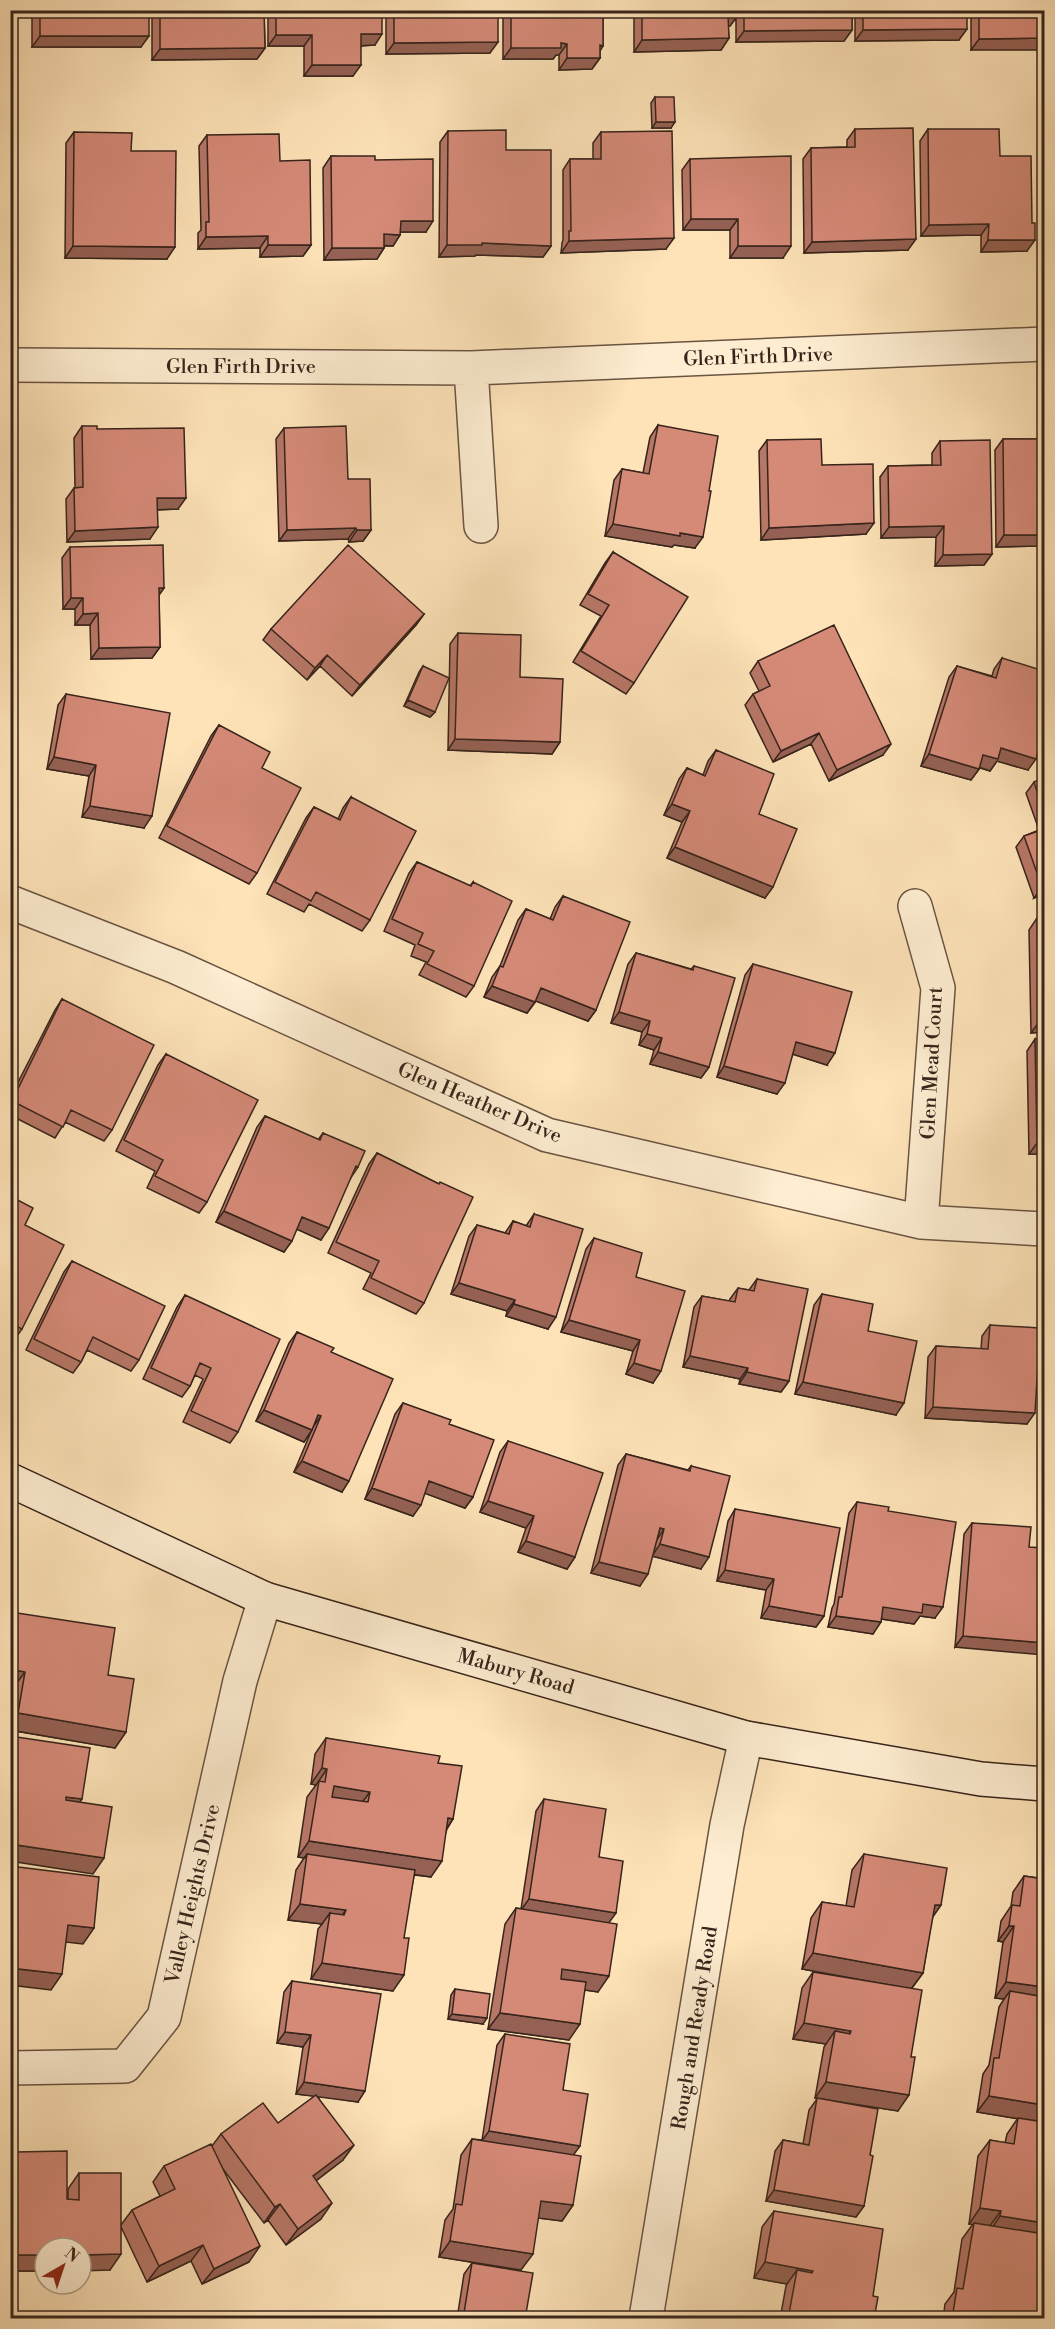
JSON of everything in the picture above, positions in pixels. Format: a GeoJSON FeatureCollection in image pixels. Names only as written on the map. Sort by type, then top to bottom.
{"type":"FeatureCollection","features":[{"type":"Feature","properties":{"kind":"street","name":"Glen Firth Drive"},"geometry":{"type":"LineString","coordinates":[[10,365],[471,368],[1044,344]]}},
{"type":"Feature","properties":{"kind":"street"},"geometry":{"type":"LineString","coordinates":[[471,368],[482,526]]}},
{"type":"Feature","properties":{"kind":"street","name":"Glen Heather Drive"},"geometry":{"type":"LineString","coordinates":[[10,902],[176,967],[547,1135],[921,1222],[1044,1230]]}},
{"type":"Feature","properties":{"kind":"street","name":"Glen Mead Court"},"geometry":{"type":"LineString","coordinates":[[915,906],[938,988],[921,1222]]}},
{"type":"Feature","properties":{"kind":"street","name":"Mabury Road"},"geometry":{"type":"LineString","coordinates":[[10,1480],[264,1599],[746,1738],[981,1779],[1044,1784]]}},
{"type":"Feature","properties":{"kind":"street","name":"Valley Heights Drive"},"geometry":{"type":"LineString","coordinates":[[10,2068],[125,2066],[164,2017],[240,1681],[264,1599]]}},
{"type":"Feature","properties":{"kind":"street","name":"Rough and Ready Road"},"geometry":{"type":"LineString","coordinates":[[646,2319],[727,1825],[746,1738]]}},
{"type":"Feature","properties":{"kind":"building"},"geometry":{"type":"Polygon","coordinates":[[[40,10],[149,10],[149,36],[40,36],[40,10]]]}},
{"type":"Feature","properties":{"kind":"building"},"geometry":{"type":"Polygon","coordinates":[[[160,10],[264,10],[265,48],[160,49],[160,10]]]}},
{"type":"Feature","properties":{"kind":"building"},"geometry":{"type":"Polygon","coordinates":[[[276,10],[382,10],[382,34],[361,34],[361,65],[312,65],[312,35],[276,35],[276,10]]]}},
{"type":"Feature","properties":{"kind":"building"},"geometry":{"type":"Polygon","coordinates":[[[394,10],[498,10],[498,42],[394,43],[394,10]]]}},
{"type":"Feature","properties":{"kind":"building"},"geometry":{"type":"Polygon","coordinates":[[[511,10],[603,10],[603,46],[600,45],[600,58],[567,58],[567,44],[561,43],[561,48],[511,48],[511,10]]]}},
{"type":"Feature","properties":{"kind":"building"},"geometry":{"type":"Polygon","coordinates":[[[642,10],[738,10],[738,15],[728,15],[729,38],[642,40],[642,10]]]}},
{"type":"Feature","properties":{"kind":"building"},"geometry":{"type":"Polygon","coordinates":[[[744,10],[852,10],[852,30],[744,31],[744,10]]]}},
{"type":"Feature","properties":{"kind":"building"},"geometry":{"type":"Polygon","coordinates":[[[863,10],[967,10],[967,29],[863,30],[863,10]]]}},
{"type":"Feature","properties":{"kind":"building"},"geometry":{"type":"Polygon","coordinates":[[[979,10],[1044,10],[1044,38],[979,39],[979,10]]]}},
{"type":"Feature","properties":{"kind":"building"},"geometry":{"type":"Polygon","coordinates":[[[655,97],[674,97],[675,122],[656,122],[655,97]]]}},
{"type":"Feature","properties":{"kind":"building"},"geometry":{"type":"Polygon","coordinates":[[[913,128],[916,239],[812,242],[811,148],[855,147],[855,129],[913,128]]]}},
{"type":"Feature","properties":{"kind":"building"},"geometry":{"type":"Polygon","coordinates":[[[928,129],[999,129],[1000,156],[1031,156],[1032,223],[1035,223],[1035,240],[988,240],[989,224],[929,225],[928,129]]]}},
{"type":"Feature","properties":{"kind":"building"},"geometry":{"type":"Polygon","coordinates":[[[506,130],[506,150],[551,150],[551,246],[482,243],[482,245],[447,245],[448,131],[506,130]]]}},
{"type":"Feature","properties":{"kind":"building"},"geometry":{"type":"Polygon","coordinates":[[[672,131],[674,238],[569,241],[569,231],[571,231],[570,159],[601,159],[601,132],[672,131]]]}},
{"type":"Feature","properties":{"kind":"building"},"geometry":{"type":"Polygon","coordinates":[[[74,132],[132,133],[131,151],[176,151],[175,247],[73,246],[74,132]]]}},
{"type":"Feature","properties":{"kind":"building"},"geometry":{"type":"Polygon","coordinates":[[[279,134],[280,161],[310,160],[311,245],[268,245],[268,236],[206,237],[206,222],[209,222],[207,135],[279,134]]]}},
{"type":"Feature","properties":{"kind":"building"},"geometry":{"type":"Polygon","coordinates":[[[331,156],[375,156],[375,160],[433,159],[433,221],[401,221],[400,235],[384,234],[384,248],[332,248],[331,156]]]}},
{"type":"Feature","properties":{"kind":"building"},"geometry":{"type":"Polygon","coordinates":[[[791,156],[791,246],[738,246],[738,219],[691,219],[690,159],[791,156]]]}},
{"type":"Feature","properties":{"kind":"building"},"geometry":{"type":"Polygon","coordinates":[[[658,425],[718,436],[703,537],[680,533],[680,536],[613,524],[622,469],[649,474],[658,425]]]}},
{"type":"Feature","properties":{"kind":"building"},"geometry":{"type":"Polygon","coordinates":[[[82,426],[97,426],[97,429],[184,428],[186,498],[157,498],[158,527],[75,531],[74,488],[83,487],[82,426]]]}},
{"type":"Feature","properties":{"kind":"building"},"geometry":{"type":"Polygon","coordinates":[[[346,426],[348,479],[370,479],[371,530],[357,530],[356,528],[287,530],[284,428],[346,426]]]}},
{"type":"Feature","properties":{"kind":"building"},"geometry":{"type":"Polygon","coordinates":[[[821,439],[822,465],[873,464],[874,523],[769,528],[767,440],[821,439]]]}},
{"type":"Feature","properties":{"kind":"building"},"geometry":{"type":"Polygon","coordinates":[[[1003,439],[1044,439],[1044,535],[1004,535],[1003,439]]]}},
{"type":"Feature","properties":{"kind":"building"},"geometry":{"type":"Polygon","coordinates":[[[990,440],[992,554],[943,555],[944,526],[889,527],[888,466],[941,465],[940,441],[990,440]]]}},
{"type":"Feature","properties":{"kind":"building"},"geometry":{"type":"Polygon","coordinates":[[[163,545],[164,588],[159,588],[160,647],[99,648],[98,613],[83,614],[83,598],[71,598],[70,547],[163,545]]]}},
{"type":"Feature","properties":{"kind":"building"},"geometry":{"type":"Polygon","coordinates":[[[348,545],[424,614],[360,685],[327,655],[315,668],[271,629],[348,545]]]}},
{"type":"Feature","properties":{"kind":"building"},"geometry":{"type":"Polygon","coordinates":[[[613,552],[688,597],[634,683],[581,651],[609,605],[588,594],[613,552]]]}},
{"type":"Feature","properties":{"kind":"building"},"geometry":{"type":"Polygon","coordinates":[[[834,625],[891,744],[837,770],[819,733],[781,751],[753,694],[770,686],[758,661],[834,625]]]}},
{"type":"Feature","properties":{"kind":"building"},"geometry":{"type":"Polygon","coordinates":[[[458,633],[521,635],[520,677],[563,679],[560,742],[455,739],[458,633]]]}},
{"type":"Feature","properties":{"kind":"building"},"geometry":{"type":"Polygon","coordinates":[[[1002,658],[1044,671],[1044,730],[1036,759],[1001,748],[998,759],[983,755],[979,769],[929,754],[957,666],[996,678],[1002,658]]]}},
{"type":"Feature","properties":{"kind":"building"},"geometry":{"type":"Polygon","coordinates":[[[423,666],[449,678],[435,712],[408,700],[423,666]]]}},
{"type":"Feature","properties":{"kind":"building"},"geometry":{"type":"Polygon","coordinates":[[[66,694],[170,713],[152,816],[90,806],[96,765],[54,757],[66,694]]]}},
{"type":"Feature","properties":{"kind":"building"},"geometry":{"type":"Polygon","coordinates":[[[219,725],[270,752],[262,768],[301,788],[257,873],[167,826],[219,725]]]}},
{"type":"Feature","properties":{"kind":"building"},"geometry":{"type":"Polygon","coordinates":[[[716,750],[774,774],[759,814],[797,829],[773,887],[675,847],[690,811],[672,804],[687,768],[705,776],[716,750]]]}},
{"type":"Feature","properties":{"kind":"building"},"geometry":{"type":"Polygon","coordinates":[[[1044,778],[1044,813],[1034,782],[1044,778]]]}},
{"type":"Feature","properties":{"kind":"building"},"geometry":{"type":"Polygon","coordinates":[[[351,797],[416,831],[370,920],[316,892],[311,901],[275,882],[314,807],[340,820],[351,797]]]}},
{"type":"Feature","properties":{"kind":"building"},"geometry":{"type":"Polygon","coordinates":[[[1044,829],[1044,886],[1042,887],[1024,836],[1044,829]]]}},
{"type":"Feature","properties":{"kind":"building"},"geometry":{"type":"Polygon","coordinates":[[[417,862],[471,886],[473,882],[512,901],[474,986],[427,964],[434,951],[418,944],[423,933],[392,919],[417,862]]]}},
{"type":"Feature","properties":{"kind":"building"},"geometry":{"type":"Polygon","coordinates":[[[563,896],[630,922],[596,1010],[541,988],[535,1002],[492,986],[500,966],[503,967],[526,909],[553,920],[563,896]]]}},
{"type":"Feature","properties":{"kind":"building"},"geometry":{"type":"Polygon","coordinates":[[[1037,918],[1044,918],[1044,1021],[1039,1022],[1037,918]]]}},
{"type":"Feature","properties":{"kind":"building"},"geometry":{"type":"Polygon","coordinates":[[[636,953],[693,970],[694,966],[735,978],[709,1067],[658,1052],[662,1038],[647,1034],[650,1021],[619,1012],[636,953]]]}},
{"type":"Feature","properties":{"kind":"building"},"geometry":{"type":"Polygon","coordinates":[[[753,964],[852,992],[835,1053],[796,1042],[785,1083],[724,1066],[753,964]]]}},
{"type":"Feature","properties":{"kind":"building"},"geometry":{"type":"Polygon","coordinates":[[[62,999],[154,1045],[112,1130],[71,1110],[63,1127],[12,1101],[62,999]]]}},
{"type":"Feature","properties":{"kind":"building"},"geometry":{"type":"Polygon","coordinates":[[[1035,1039],[1044,1039],[1044,1143],[1037,1143],[1035,1039]]]}},
{"type":"Feature","properties":{"kind":"building"},"geometry":{"type":"Polygon","coordinates":[[[166,1054],[258,1100],[207,1202],[155,1176],[163,1160],[124,1140],[166,1054]]]}},
{"type":"Feature","properties":{"kind":"building"},"geometry":{"type":"Polygon","coordinates":[[[265,1116],[320,1140],[323,1133],[365,1151],[329,1228],[302,1217],[292,1241],[224,1211],[265,1116]]]}},
{"type":"Feature","properties":{"kind":"building"},"geometry":{"type":"Polygon","coordinates":[[[377,1153],[439,1184],[440,1182],[473,1197],[424,1303],[371,1278],[379,1261],[336,1242],[377,1153]]]}},
{"type":"Feature","properties":{"kind":"building"},"geometry":{"type":"Polygon","coordinates":[[[10,1196],[33,1208],[25,1225],[64,1245],[22,1329],[10,1323],[10,1196]]]}},
{"type":"Feature","properties":{"kind":"building"},"geometry":{"type":"Polygon","coordinates":[[[534,1214],[583,1229],[556,1317],[514,1304],[515,1300],[459,1283],[477,1225],[509,1234],[513,1221],[530,1227],[534,1214]]]}},
{"type":"Feature","properties":{"kind":"building"},"geometry":{"type":"Polygon","coordinates":[[[594,1238],[642,1253],[636,1277],[685,1291],[661,1371],[634,1363],[640,1340],[569,1320],[594,1238]]]}},
{"type":"Feature","properties":{"kind":"building"},"geometry":{"type":"Polygon","coordinates":[[[72,1261],[165,1306],[139,1360],[93,1337],[81,1362],[34,1339],[72,1261]]]}},
{"type":"Feature","properties":{"kind":"building"},"geometry":{"type":"Polygon","coordinates":[[[757,1279],[808,1289],[789,1381],[747,1372],[748,1368],[690,1356],[702,1296],[735,1302],[738,1288],[754,1291],[757,1279]]]}},
{"type":"Feature","properties":{"kind":"building"},"geometry":{"type":"Polygon","coordinates":[[[822,1294],[873,1304],[868,1331],[917,1341],[904,1403],[803,1382],[822,1294]]]}},
{"type":"Feature","properties":{"kind":"building"},"geometry":{"type":"Polygon","coordinates":[[[185,1295],[280,1339],[238,1432],[191,1411],[211,1368],[200,1363],[190,1386],[151,1368],[185,1295]]]}},
{"type":"Feature","properties":{"kind":"building"},"geometry":{"type":"Polygon","coordinates":[[[990,1325],[1040,1328],[1035,1413],[933,1407],[936,1346],[988,1349],[990,1325]]]}},
{"type":"Feature","properties":{"kind":"building"},"geometry":{"type":"Polygon","coordinates":[[[297,1332],[334,1348],[331,1352],[393,1379],[349,1481],[302,1461],[321,1416],[318,1415],[312,1430],[264,1410],[297,1332]]]}},
{"type":"Feature","properties":{"kind":"building"},"geometry":{"type":"Polygon","coordinates":[[[403,1403],[451,1420],[449,1424],[494,1440],[473,1497],[429,1481],[421,1505],[372,1488],[403,1403]]]}},
{"type":"Feature","properties":{"kind":"building"},"geometry":{"type":"Polygon","coordinates":[[[508,1441],[603,1473],[575,1557],[526,1541],[534,1516],[488,1501],[508,1441]]]}},
{"type":"Feature","properties":{"kind":"building"},"geometry":{"type":"Polygon","coordinates":[[[626,1454],[690,1471],[691,1466],[730,1476],[709,1557],[660,1544],[664,1529],[660,1528],[648,1574],[599,1562],[626,1454]]]}},
{"type":"Feature","properties":{"kind":"building"},"geometry":{"type":"Polygon","coordinates":[[[857,1502],[889,1507],[888,1511],[956,1522],[943,1607],[923,1604],[922,1613],[883,1607],[881,1622],[836,1616],[839,1597],[842,1597],[857,1502]]]}},
{"type":"Feature","properties":{"kind":"building"},"geometry":{"type":"Polygon","coordinates":[[[735,1509],[840,1528],[824,1616],[769,1606],[774,1579],[725,1570],[735,1509]]]}},
{"type":"Feature","properties":{"kind":"building"},"geometry":{"type":"Polygon","coordinates":[[[972,1523],[1031,1527],[1029,1547],[1044,1548],[1044,1643],[963,1636],[972,1523]]]}},
{"type":"Feature","properties":{"kind":"building"},"geometry":{"type":"Polygon","coordinates":[[[17,1613],[115,1628],[108,1675],[134,1679],[126,1732],[18,1713],[25,1672],[10,1669],[17,1613]]]}},
{"type":"Feature","properties":{"kind":"building"},"geometry":{"type":"Polygon","coordinates":[[[10,1736],[90,1748],[82,1799],[66,1797],[66,1800],[112,1807],[104,1858],[10,1844],[10,1736]]]}},
{"type":"Feature","properties":{"kind":"building"},"geometry":{"type":"Polygon","coordinates":[[[326,1738],[440,1756],[438,1763],[462,1766],[453,1819],[448,1818],[442,1861],[309,1841],[319,1781],[325,1782],[327,1769],[322,1768],[326,1738]],[[334,1786],[332,1797],[368,1802],[370,1792],[334,1786]]]}},
{"type":"Feature","properties":{"kind":"building"},"geometry":{"type":"Polygon","coordinates":[[[544,1799],[606,1809],[599,1857],[623,1861],[616,1913],[529,1899],[544,1799]]]}},
{"type":"Feature","properties":{"kind":"building"},"geometry":{"type":"Polygon","coordinates":[[[307,1854],[415,1870],[404,1938],[409,1938],[404,1975],[322,1963],[330,1913],[344,1915],[346,1910],[300,1904],[307,1854]]]}},
{"type":"Feature","properties":{"kind":"building"},"geometry":{"type":"Polygon","coordinates":[[[864,1854],[947,1868],[941,1905],[935,1905],[923,1973],[813,1953],[822,1902],[854,1907],[864,1854]]]}},
{"type":"Feature","properties":{"kind":"building"},"geometry":{"type":"Polygon","coordinates":[[[10,1866],[99,1877],[94,1928],[68,1925],[62,1974],[10,1968],[10,1866]]]}},
{"type":"Feature","properties":{"kind":"building"},"geometry":{"type":"Polygon","coordinates":[[[1024,1876],[1044,1879],[1044,1987],[1006,1982],[1014,1926],[1009,1926],[1012,1905],[1020,1906],[1024,1876]]]}},
{"type":"Feature","properties":{"kind":"building"},"geometry":{"type":"Polygon","coordinates":[[[516,1908],[617,1924],[609,1976],[562,1969],[561,1979],[586,1982],[580,2024],[500,2013],[516,1908]]]}},
{"type":"Feature","properties":{"kind":"building"},"geometry":{"type":"Polygon","coordinates":[[[813,1972],[922,1990],[911,2057],[915,2057],[909,2095],[826,2082],[835,2031],[850,2034],[851,2031],[804,2023],[813,1972]]]}},
{"type":"Feature","properties":{"kind":"building"},"geometry":{"type":"Polygon","coordinates":[[[292,1981],[381,1994],[365,2091],[304,2082],[311,2035],[285,2032],[292,1981]]]}},
{"type":"Feature","properties":{"kind":"building"},"geometry":{"type":"Polygon","coordinates":[[[455,1989],[490,1994],[487,2018],[452,2014],[455,1989]]]}},
{"type":"Feature","properties":{"kind":"building"},"geometry":{"type":"Polygon","coordinates":[[[1010,1991],[1044,1997],[1044,2105],[989,2096],[994,2058],[999,2058],[1010,1991]]]}},
{"type":"Feature","properties":{"kind":"building"},"geometry":{"type":"Polygon","coordinates":[[[505,2034],[570,2044],[563,2090],[588,2094],[580,2146],[489,2131],[505,2034]]]}},
{"type":"Feature","properties":{"kind":"building"},"geometry":{"type":"Polygon","coordinates":[[[316,2095],[354,2145],[313,2176],[332,2203],[298,2229],[280,2204],[275,2207],[221,2134],[263,2103],[278,2123],[316,2095]]]}},
{"type":"Feature","properties":{"kind":"building"},"geometry":{"type":"Polygon","coordinates":[[[817,2098],[878,2109],[864,2206],[774,2190],[783,2140],[809,2145],[817,2098]]]}},
{"type":"Feature","properties":{"kind":"building"},"geometry":{"type":"Polygon","coordinates":[[[1018,2118],[1044,2122],[1044,2223],[1000,2216],[1001,2211],[980,2208],[990,2140],[1014,2144],[1018,2118]]]}},
{"type":"Feature","properties":{"kind":"building"},"geometry":{"type":"Polygon","coordinates":[[[472,2139],[581,2156],[573,2205],[541,2201],[533,2254],[450,2241],[456,2204],[462,2205],[472,2139]]]}},
{"type":"Feature","properties":{"kind":"building"},"geometry":{"type":"Polygon","coordinates":[[[211,2144],[260,2246],[214,2269],[203,2245],[159,2266],[132,2210],[175,2189],[164,2166],[211,2144]]]}},
{"type":"Feature","properties":{"kind":"building"},"geometry":{"type":"Polygon","coordinates":[[[67,2151],[67,2199],[79,2200],[79,2173],[121,2173],[121,2254],[93,2255],[93,2236],[33,2236],[33,2255],[16,2255],[15,2152],[67,2151]]]}},
{"type":"Feature","properties":{"kind":"building"},"geometry":{"type":"Polygon","coordinates":[[[774,2211],[883,2229],[873,2296],[878,2297],[874,2319],[788,2319],[797,2270],[812,2273],[813,2271],[765,2262],[774,2211]]]}},
{"type":"Feature","properties":{"kind":"building"},"geometry":{"type":"Polygon","coordinates":[[[974,2223],[1044,2234],[1044,2287],[1038,2319],[952,2319],[957,2288],[963,2289],[974,2223]]]}},
{"type":"Feature","properties":{"kind":"building"},"geometry":{"type":"Polygon","coordinates":[[[472,2263],[533,2273],[525,2319],[463,2319],[472,2263]]]}}]}
